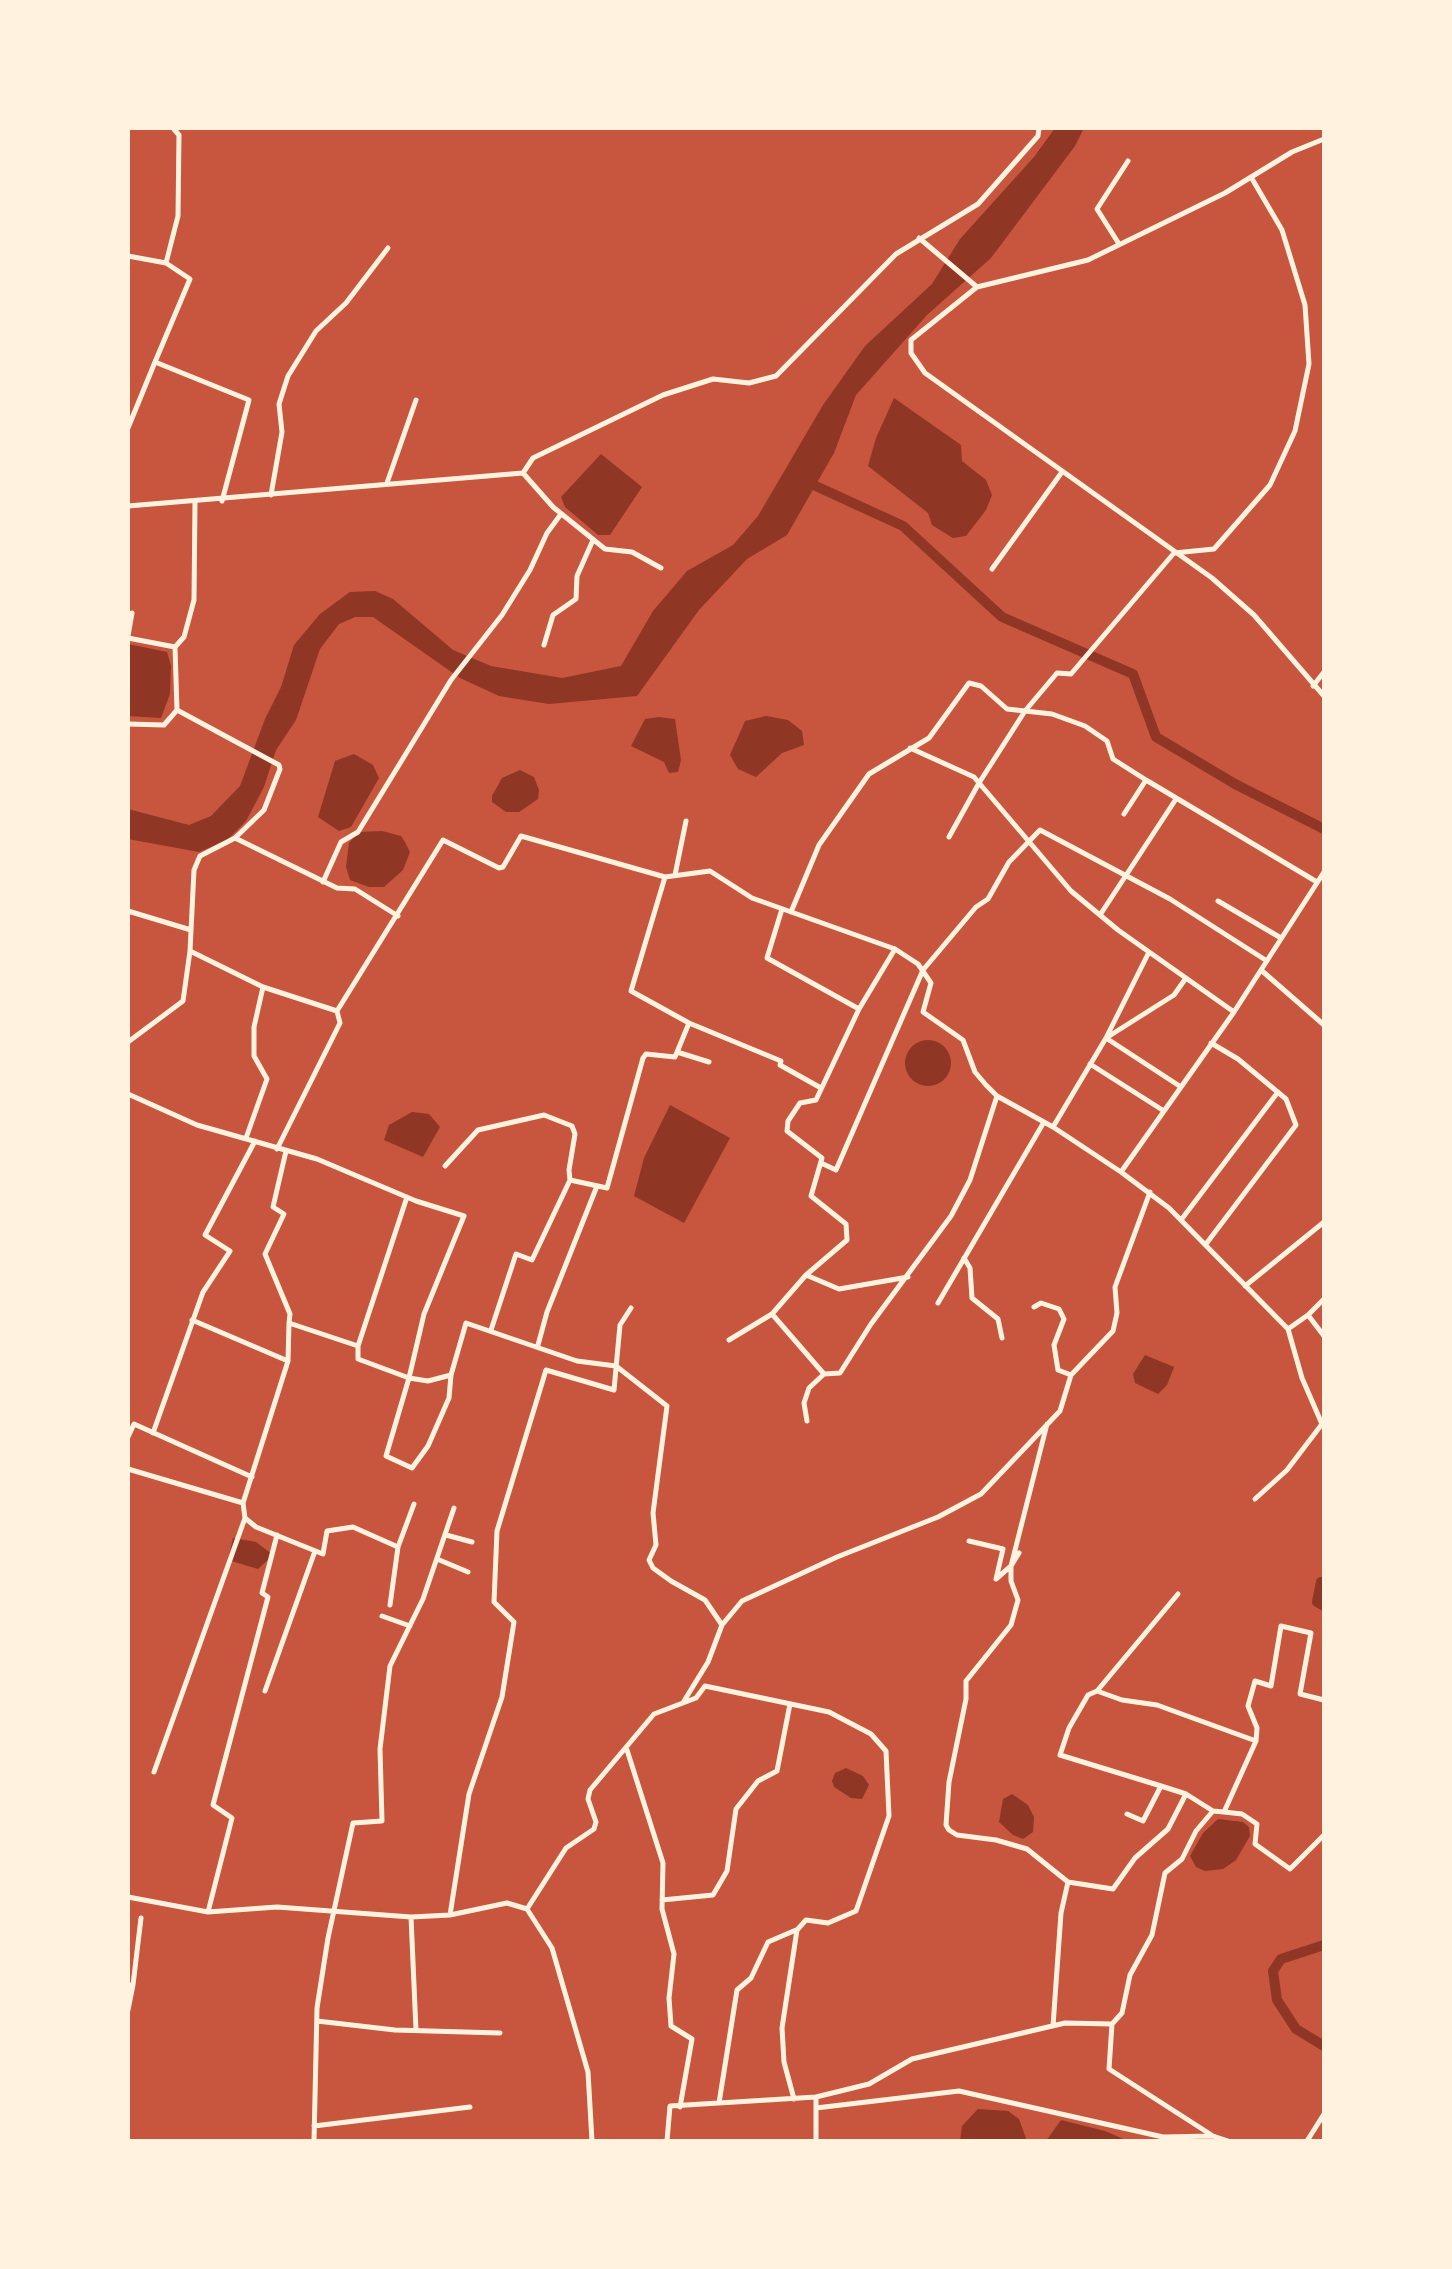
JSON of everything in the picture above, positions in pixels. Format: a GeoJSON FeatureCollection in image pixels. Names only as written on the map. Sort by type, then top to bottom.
{"type":"FeatureCollection","features":[{"type":"Feature","properties":{"kind":"street"},"geometry":{"type":"LineString","coordinates":[[166,263],[178,216],[179,135],[173,128]]}},
{"type":"Feature","properties":{"kind":"street"},"geometry":{"type":"LineString","coordinates":[[523,473],[533,458],[663,395],[713,379],[749,383],[776,376],[896,254],[978,204],[1038,136],[1039,128]]}},
{"type":"Feature","properties":{"kind":"street"},"geometry":{"type":"LineString","coordinates":[[1324,139],[1292,152],[1251,177],[1088,260],[977,287],[911,340],[911,353],[925,373],[1212,578],[1254,615],[1324,696]]}},
{"type":"Feature","properties":{"kind":"street"},"geometry":{"type":"LineString","coordinates":[[1119,244],[1097,209],[1128,161]]}},
{"type":"Feature","properties":{"kind":"street"},"geometry":{"type":"LineString","coordinates":[[949,837],[1025,711],[1057,673],[1071,674],[1174,553],[1214,549],[1270,485],[1295,431],[1309,364],[1305,305],[1282,230],[1251,177]]}},
{"type":"Feature","properties":{"kind":"street"},"geometry":{"type":"LineString","coordinates":[[919,238],[977,287]]}},
{"type":"Feature","properties":{"kind":"street"},"geometry":{"type":"LineString","coordinates":[[271,495],[282,432],[279,404],[288,376],[316,331],[346,303],[388,248]]}},
{"type":"Feature","properties":{"kind":"street"},"geometry":{"type":"LineString","coordinates":[[128,256],[166,263],[190,279],[128,428]]}},
{"type":"Feature","properties":{"kind":"street"},"geometry":{"type":"LineString","coordinates":[[155,362],[249,400],[222,501]]}},
{"type":"Feature","properties":{"kind":"street"},"geometry":{"type":"LineString","coordinates":[[387,483],[416,400]]}},
{"type":"Feature","properties":{"kind":"street"},"geometry":{"type":"LineString","coordinates":[[128,404],[137,407]]}},
{"type":"Feature","properties":{"kind":"street"},"geometry":{"type":"LineString","coordinates":[[992,569],[1062,472]]}},
{"type":"Feature","properties":{"kind":"street"},"geometry":{"type":"LineString","coordinates":[[128,506],[222,501],[387,483],[523,473]]}},
{"type":"Feature","properties":{"kind":"street"},"geometry":{"type":"LineString","coordinates":[[523,473],[561,514],[605,549],[632,552],[661,568]]}},
{"type":"Feature","properties":{"kind":"street"},"geometry":{"type":"LineString","coordinates":[[128,724],[164,725],[177,710],[175,647],[184,637],[194,600],[195,502]]}},
{"type":"Feature","properties":{"kind":"street"},"geometry":{"type":"LineString","coordinates":[[323,882],[341,842],[358,832],[451,680],[502,615],[530,570],[547,533],[561,514]]}},
{"type":"Feature","properties":{"kind":"street"},"geometry":{"type":"LineString","coordinates":[[544,645],[553,615],[576,599],[577,576],[593,540]]}},
{"type":"Feature","properties":{"kind":"street"},"geometry":{"type":"LineString","coordinates":[[132,613],[128,637],[175,647]]}},
{"type":"Feature","properties":{"kind":"street"},"geometry":{"type":"LineString","coordinates":[[1313,686],[1324,672]]}},
{"type":"Feature","properties":{"kind":"street"},"geometry":{"type":"LineString","coordinates":[[791,912],[819,845],[869,774],[929,738],[969,683],[981,686],[1007,709],[1052,714],[1085,726],[1107,741],[1113,759],[1317,882]]}},
{"type":"Feature","properties":{"kind":"street"},"geometry":{"type":"LineString","coordinates":[[128,1042],[183,1001],[190,951],[194,870],[200,856],[235,838],[264,810],[279,765],[177,710]]}},
{"type":"Feature","properties":{"kind":"street"},"geometry":{"type":"LineString","coordinates":[[910,748],[979,783],[1071,891],[1149,952],[1234,1012]]}},
{"type":"Feature","properties":{"kind":"street"},"geometry":{"type":"LineString","coordinates":[[1124,814],[1146,780]]}},
{"type":"Feature","properties":{"kind":"street"},"geometry":{"type":"LineString","coordinates":[[1100,915],[1176,798]]}},
{"type":"Feature","properties":{"kind":"street"},"geometry":{"type":"LineString","coordinates":[[675,875],[686,821]]}},
{"type":"Feature","properties":{"kind":"street"},"geometry":{"type":"LineString","coordinates":[[821,1163],[836,1170],[923,970],[976,907],[988,899],[1009,862],[1040,830],[1170,899],[1267,961]]}},
{"type":"Feature","properties":{"kind":"street"},"geometry":{"type":"LineString","coordinates":[[277,1149],[340,1023],[337,1011],[443,840],[499,868],[503,867],[521,836],[665,877],[710,871],[752,898],[895,949],[923,970],[931,983],[923,1012],[963,1040],[975,1072],[997,1096],[1053,1127],[1150,1192],[1206,1244],[1288,1329],[1302,1378],[1322,1424],[1287,1470],[1255,1499]]}},
{"type":"Feature","properties":{"kind":"street"},"geometry":{"type":"LineString","coordinates":[[235,838],[337,888],[355,889],[398,916]]}},
{"type":"Feature","properties":{"kind":"street"},"geometry":{"type":"LineString","coordinates":[[1121,1172],[1234,1012],[1324,872]]}},
{"type":"Feature","properties":{"kind":"street"},"geometry":{"type":"LineString","coordinates":[[665,877],[631,991],[689,1023],[781,1061],[780,1065],[821,1088]]}},
{"type":"Feature","properties":{"kind":"street"},"geometry":{"type":"LineString","coordinates":[[1218,901],[1281,938]]}},
{"type":"Feature","properties":{"kind":"street"},"geometry":{"type":"LineString","coordinates":[[782,909],[767,958],[859,1009]]}},
{"type":"Feature","properties":{"kind":"street"},"geometry":{"type":"LineString","coordinates":[[128,911],[191,930]]}},
{"type":"Feature","properties":{"kind":"street"},"geometry":{"type":"LineString","coordinates":[[729,1340],[772,1314],[806,1275],[844,1246],[849,1233],[846,1224],[811,1196],[821,1163],[817,1152],[787,1131],[800,1103],[814,1101],[859,1009],[895,949]]}},
{"type":"Feature","properties":{"kind":"street"},"geometry":{"type":"LineString","coordinates":[[190,951],[263,987],[337,1011]]}},
{"type":"Feature","properties":{"kind":"street"},"geometry":{"type":"LineString","coordinates":[[1053,1127],[1106,1038],[1149,952]]}},
{"type":"Feature","properties":{"kind":"street"},"geometry":{"type":"LineString","coordinates":[[1261,970],[1324,1025]]}},
{"type":"Feature","properties":{"kind":"street"},"geometry":{"type":"LineString","coordinates":[[1106,1038],[1174,995],[1186,978]]}},
{"type":"Feature","properties":{"kind":"street"},"geometry":{"type":"LineString","coordinates":[[246,1138],[267,1079],[254,1056],[254,1027],[263,987]]}},
{"type":"Feature","properties":{"kind":"street"},"geometry":{"type":"LineString","coordinates":[[570,1180],[607,1188],[643,1058],[646,1054],[672,1058],[689,1023]]}},
{"type":"Feature","properties":{"kind":"street"},"geometry":{"type":"LineString","coordinates":[[1106,1038],[1181,1087]]}},
{"type":"Feature","properties":{"kind":"street"},"geometry":{"type":"LineString","coordinates":[[1206,1244],[1296,1125],[1286,1099],[1238,1059],[1211,1043]]}},
{"type":"Feature","properties":{"kind":"street"},"geometry":{"type":"LineString","coordinates":[[677,1052],[709,1062]]}},
{"type":"Feature","properties":{"kind":"street"},"geometry":{"type":"LineString","coordinates":[[1090,1064],[1164,1111]]}},
{"type":"Feature","properties":{"kind":"street"},"geometry":{"type":"LineString","coordinates":[[1181,1220],[1278,1092]]}},
{"type":"Feature","properties":{"kind":"street"},"geometry":{"type":"LineString","coordinates":[[128,1094],[197,1125],[317,1159],[407,1197],[464,1216],[424,1314],[386,1456],[412,1468],[428,1446],[449,1398],[451,1375],[466,1323],[538,1345],[577,1361],[616,1366],[667,1406],[653,1513],[656,1545],[649,1560],[653,1568],[671,1581],[705,1600],[722,1625]]}},
{"type":"Feature","properties":{"kind":"street"},"geometry":{"type":"LineString","coordinates":[[807,1421],[804,1403],[809,1388],[824,1374],[840,1373],[951,1216],[970,1180],[997,1096]]}},
{"type":"Feature","properties":{"kind":"street"},"geometry":{"type":"LineString","coordinates":[[445,1166],[478,1130],[544,1115],[572,1126],[575,1134],[570,1180],[532,1260],[516,1254],[491,1330]]}},
{"type":"Feature","properties":{"kind":"street"},"geometry":{"type":"LineString","coordinates":[[938,1303],[1044,1122]]}},
{"type":"Feature","properties":{"kind":"street"},"geometry":{"type":"LineString","coordinates":[[153,1433],[203,1292],[230,1251],[205,1235],[255,1141]]}},
{"type":"Feature","properties":{"kind":"street"},"geometry":{"type":"LineString","coordinates":[[154,1772],[245,1518],[243,1503],[288,1361],[290,1314],[265,1254],[284,1214],[273,1207],[286,1151]]}},
{"type":"Feature","properties":{"kind":"street"},"geometry":{"type":"LineString","coordinates":[[538,1345],[547,1312],[597,1186]]}},
{"type":"Feature","properties":{"kind":"street"},"geometry":{"type":"LineString","coordinates":[[683,1702],[708,1662],[722,1625],[742,1601],[837,1557],[938,1517],[981,1494],[1060,1411],[1071,1375],[1113,1331],[1117,1313],[1115,1287],[1150,1192]]}},
{"type":"Feature","properties":{"kind":"street"},"geometry":{"type":"LineString","coordinates":[[407,1197],[358,1346],[358,1359],[409,1378],[428,1381],[451,1375]]}},
{"type":"Feature","properties":{"kind":"street"},"geometry":{"type":"LineString","coordinates":[[1245,1286],[1324,1222]]}},
{"type":"Feature","properties":{"kind":"street"},"geometry":{"type":"LineString","coordinates":[[964,1258],[970,1268],[972,1298],[998,1319],[1002,1338]]}},
{"type":"Feature","properties":{"kind":"street"},"geometry":{"type":"LineString","coordinates":[[806,1275],[839,1289],[908,1277]]}},
{"type":"Feature","properties":{"kind":"street"},"geometry":{"type":"LineString","coordinates":[[1288,1329],[1324,1299]]}},
{"type":"Feature","properties":{"kind":"street"},"geometry":{"type":"LineString","coordinates":[[1034,1307],[1041,1303],[1059,1309],[1064,1319],[1054,1345],[1058,1370],[1071,1375]]}},
{"type":"Feature","properties":{"kind":"street"},"geometry":{"type":"LineString","coordinates":[[450,1915],[469,1794],[502,1697],[514,1622],[494,1602],[497,1531],[546,1370],[614,1390],[620,1325],[631,1308]]}},
{"type":"Feature","properties":{"kind":"street"},"geometry":{"type":"LineString","coordinates":[[772,1314],[824,1374]]}},
{"type":"Feature","properties":{"kind":"street"},"geometry":{"type":"LineString","coordinates":[[1308,1315],[1324,1336]]}},
{"type":"Feature","properties":{"kind":"street"},"geometry":{"type":"LineString","coordinates":[[192,1320],[288,1361]]}},
{"type":"Feature","properties":{"kind":"street"},"geometry":{"type":"LineString","coordinates":[[289,1323],[358,1346]]}},
{"type":"Feature","properties":{"kind":"street"},"geometry":{"type":"LineString","coordinates":[[128,1437],[134,1424],[252,1477]]}},
{"type":"Feature","properties":{"kind":"street"},"geometry":{"type":"LineString","coordinates":[[1047,1424],[1011,1566],[1011,1581],[1018,1600],[1011,1625],[966,1681],[966,1699],[949,1782],[946,1825],[957,1835],[996,1840],[1027,1849],[1068,1882],[1113,1889],[1135,1858],[1168,1829],[1186,1794]]}},
{"type":"Feature","properties":{"kind":"street"},"geometry":{"type":"LineString","coordinates":[[128,1469],[243,1503]]}},
{"type":"Feature","properties":{"kind":"street"},"geometry":{"type":"LineString","coordinates":[[390,1605],[398,1547],[414,1504]]}},
{"type":"Feature","properties":{"kind":"street"},"geometry":{"type":"LineString","coordinates":[[314,2141],[317,2021],[334,1911],[353,1823],[382,1821],[380,1749],[390,1666],[410,1626],[454,1508]]}},
{"type":"Feature","properties":{"kind":"street"},"geometry":{"type":"LineString","coordinates":[[245,1518],[323,1554],[327,1531],[353,1527],[398,1547]]}},
{"type":"Feature","properties":{"kind":"street"},"geometry":{"type":"LineString","coordinates":[[208,1912],[232,1818],[213,1805],[268,1597],[262,1593],[277,1535]]}},
{"type":"Feature","properties":{"kind":"street"},"geometry":{"type":"LineString","coordinates":[[446,1535],[472,1542]]}},
{"type":"Feature","properties":{"kind":"street"},"geometry":{"type":"LineString","coordinates":[[969,1541],[1003,1549],[996,1579],[1011,1566],[1019,1553]]}},
{"type":"Feature","properties":{"kind":"street"},"geometry":{"type":"LineString","coordinates":[[265,1691],[315,1551]]}},
{"type":"Feature","properties":{"kind":"street"},"geometry":{"type":"LineString","coordinates":[[437,1559],[468,1572]]}},
{"type":"Feature","properties":{"kind":"street"},"geometry":{"type":"LineString","coordinates":[[1178,1594],[1097,1691],[1088,1695],[1069,1728],[1060,1755],[1186,1794],[1213,1811],[1242,1814],[1257,1824],[1255,1844],[1290,1869],[1324,1835]]}},
{"type":"Feature","properties":{"kind":"street"},"geometry":{"type":"LineString","coordinates":[[382,1616],[410,1626]]}},
{"type":"Feature","properties":{"kind":"street"},"geometry":{"type":"LineString","coordinates":[[1224,1812],[1256,1741],[1257,1728],[1248,1706],[1255,1681],[1271,1686],[1281,1626],[1311,1633],[1300,1694],[1324,1700]]}},
{"type":"Feature","properties":{"kind":"street"},"geometry":{"type":"LineString","coordinates":[[527,1909],[566,1848],[594,1829],[596,1822],[588,1799],[590,1790],[627,1750],[654,1714],[696,1698],[705,1686],[829,1712],[871,1734],[886,1751],[889,1816],[860,1904],[854,1913],[828,1923],[806,1920],[797,1930],[768,1942],[751,1978],[737,1990],[719,2103]]}},
{"type":"Feature","properties":{"kind":"street"},"geometry":{"type":"LineString","coordinates":[[1097,1691],[1122,1700],[1157,1705],[1256,1741]]}},
{"type":"Feature","properties":{"kind":"street"},"geometry":{"type":"LineString","coordinates":[[662,1900],[713,1895],[727,1871],[736,1809],[758,1781],[777,1771],[790,1704]]}},
{"type":"Feature","properties":{"kind":"street"},"geometry":{"type":"LineString","coordinates":[[627,1750],[663,1863],[662,1900],[674,1954],[671,2026],[692,2039],[680,2107]]}},
{"type":"Feature","properties":{"kind":"street"},"geometry":{"type":"LineString","coordinates":[[1127,1814],[1143,1821],[1161,1786]]}},
{"type":"Feature","properties":{"kind":"street"},"geometry":{"type":"LineString","coordinates":[[1213,1811],[1196,1831],[1182,1859],[1165,1873],[1152,1935],[1130,1975],[1122,2013],[1112,2024],[1109,2069],[1213,2136],[1228,2141]]}},
{"type":"Feature","properties":{"kind":"street"},"geometry":{"type":"LineString","coordinates":[[1053,2026],[1061,1913],[1068,1882]]}},
{"type":"Feature","properties":{"kind":"street"},"geometry":{"type":"LineString","coordinates":[[128,1897],[208,1912],[277,1907],[411,1917],[450,1915],[507,1903],[527,1909],[552,1948],[588,2072],[592,2141]]}},
{"type":"Feature","properties":{"kind":"street"},"geometry":{"type":"LineString","coordinates":[[411,1917],[416,2030]]}},
{"type":"Feature","properties":{"kind":"street"},"geometry":{"type":"LineString","coordinates":[[128,2010],[141,1918]]}},
{"type":"Feature","properties":{"kind":"street"},"geometry":{"type":"LineString","coordinates":[[794,2099],[784,2062],[782,2028],[797,1930]]}},
{"type":"Feature","properties":{"kind":"street"},"geometry":{"type":"LineString","coordinates":[[317,2021],[416,2030],[500,2033]]}},
{"type":"Feature","properties":{"kind":"street"},"geometry":{"type":"LineString","coordinates":[[667,2141],[670,2106],[816,2097],[869,2084],[912,2059],[1053,2026],[1112,2024]]}},
{"type":"Feature","properties":{"kind":"street"},"geometry":{"type":"LineString","coordinates":[[816,2108],[959,2091],[1163,2139],[1213,2136]]}},
{"type":"Feature","properties":{"kind":"street"},"geometry":{"type":"LineString","coordinates":[[816,2097],[816,2141]]}},
{"type":"Feature","properties":{"kind":"street"},"geometry":{"type":"LineString","coordinates":[[314,2126],[470,2107]]}},
{"type":"Feature","properties":{"kind":"street"},"geometry":{"type":"LineString","coordinates":[[1307,2141],[1324,2114]]}},
{"type":"Feature","properties":{"kind":"shaded area"},"geometry":{"type":"Polygon","coordinates":[[[1055,128],[1084,128],[1075,146],[991,258],[927,315],[856,395],[834,453],[787,535],[747,559],[699,610],[637,696],[549,704],[499,696],[460,678],[373,617],[355,617],[339,624],[320,649],[296,720],[276,750],[264,787],[246,821],[227,840],[199,852],[128,839],[128,809],[189,825],[211,816],[240,786],[265,719],[281,687],[294,645],[320,614],[350,592],[375,591],[393,599],[453,650],[491,666],[562,678],[621,666],[653,611],[687,571],[733,545],[758,516],[823,405],[865,346],[932,284],[960,239],[1034,157],[1055,128]]]}},
{"type":"Feature","properties":{"kind":"shaded area"},"geometry":{"type":"Polygon","coordinates":[[[894,398],[961,445],[962,461],[986,480],[992,495],[986,510],[966,536],[953,538],[932,525],[928,513],[868,466],[876,438],[894,398]]]}},
{"type":"Feature","properties":{"kind":"shaded area"},"geometry":{"type":"Polygon","coordinates":[[[601,454],[642,487],[610,535],[598,535],[565,507],[561,497],[601,454]]]}},
{"type":"Feature","properties":{"kind":"shaded area"},"geometry":{"type":"Polygon","coordinates":[[[128,644],[167,652],[171,666],[170,694],[161,718],[128,716],[128,644]]]}},
{"type":"Feature","properties":{"kind":"shaded area"},"geometry":{"type":"Polygon","coordinates":[[[766,716],[788,720],[802,731],[804,745],[782,753],[756,777],[738,769],[730,755],[745,721],[766,716]]]}},
{"type":"Feature","properties":{"kind":"shaded area"},"geometry":{"type":"Polygon","coordinates":[[[645,719],[675,719],[681,760],[678,772],[669,773],[664,762],[631,746],[645,719]]]}},
{"type":"Feature","properties":{"kind":"shaded area"},"geometry":{"type":"Polygon","coordinates":[[[354,754],[373,765],[379,778],[351,827],[339,831],[318,817],[335,761],[354,754]]]}},
{"type":"Feature","properties":{"kind":"shaded area"},"geometry":{"type":"Polygon","coordinates":[[[520,770],[534,777],[539,790],[538,799],[519,812],[506,812],[492,802],[492,796],[502,778],[520,770]]]}},
{"type":"Feature","properties":{"kind":"shaded area"},"geometry":{"type":"Polygon","coordinates":[[[382,831],[401,836],[405,842],[410,852],[403,870],[384,887],[369,887],[350,880],[346,867],[349,843],[358,832],[382,831]]]}},
{"type":"Feature","properties":{"kind":"shaded area"},"geometry":{"type":"Polygon","coordinates":[[[928,1040],[944,1047],[951,1063],[944,1079],[928,1086],[912,1079],[905,1063],[912,1047],[928,1040]]]}},
{"type":"Feature","properties":{"kind":"shaded area"},"geometry":{"type":"Polygon","coordinates":[[[670,1105],[730,1138],[684,1223],[634,1196],[644,1158],[670,1105]]]}},
{"type":"Feature","properties":{"kind":"shaded area"},"geometry":{"type":"Polygon","coordinates":[[[412,1112],[429,1114],[440,1127],[423,1157],[384,1140],[389,1125],[412,1112]]]}},
{"type":"Feature","properties":{"kind":"shaded area"},"geometry":{"type":"Polygon","coordinates":[[[1145,1355],[1174,1367],[1167,1385],[1158,1394],[1135,1383],[1133,1374],[1145,1355]]]}},
{"type":"Feature","properties":{"kind":"shaded area"},"geometry":{"type":"Polygon","coordinates":[[[233,1538],[256,1542],[273,1555],[258,1569],[228,1560],[233,1538]]]}},
{"type":"Feature","properties":{"kind":"shaded area"},"geometry":{"type":"Polygon","coordinates":[[[846,1768],[863,1776],[869,1785],[862,1799],[851,1798],[834,1787],[832,1781],[835,1773],[846,1768]]]}},
{"type":"Feature","properties":{"kind":"shaded area"},"geometry":{"type":"Polygon","coordinates":[[[1012,1794],[1028,1805],[1034,1817],[1033,1832],[1023,1839],[1013,1835],[999,1822],[1003,1799],[1012,1794]]]}},
{"type":"Feature","properties":{"kind":"shaded area"},"geometry":{"type":"Polygon","coordinates":[[[1218,1819],[1243,1822],[1249,1827],[1250,1836],[1236,1860],[1223,1869],[1205,1871],[1196,1867],[1190,1856],[1203,1833],[1218,1819]]]}},
{"type":"Feature","properties":{"kind":"shaded area"},"geometry":{"type":"Polygon","coordinates":[[[978,2109],[1008,2111],[1019,2119],[1027,2141],[960,2141],[962,2126],[978,2109]]]}},
{"type":"Feature","properties":{"kind":"shaded area"},"geometry":{"type":"Polygon","coordinates":[[[1061,2120],[1105,2131],[1128,2141],[1046,2141],[1061,2120]]]}},
{"type":"Feature","properties":{"kind":"waterway"},"geometry":{"type":"LineString","coordinates":[[807,482],[903,526],[1002,617],[1133,674],[1156,737],[1235,784],[1324,829]]}},
{"type":"Feature","properties":{"kind":"waterway"},"geometry":{"type":"LineString","coordinates":[[1321,1582],[1317,1602],[1324,1606]]}},
{"type":"Feature","properties":{"kind":"waterway"},"geometry":{"type":"LineString","coordinates":[[1324,1945],[1281,1959],[1273,1971],[1277,2000],[1296,2029],[1324,2046]]}}]}
